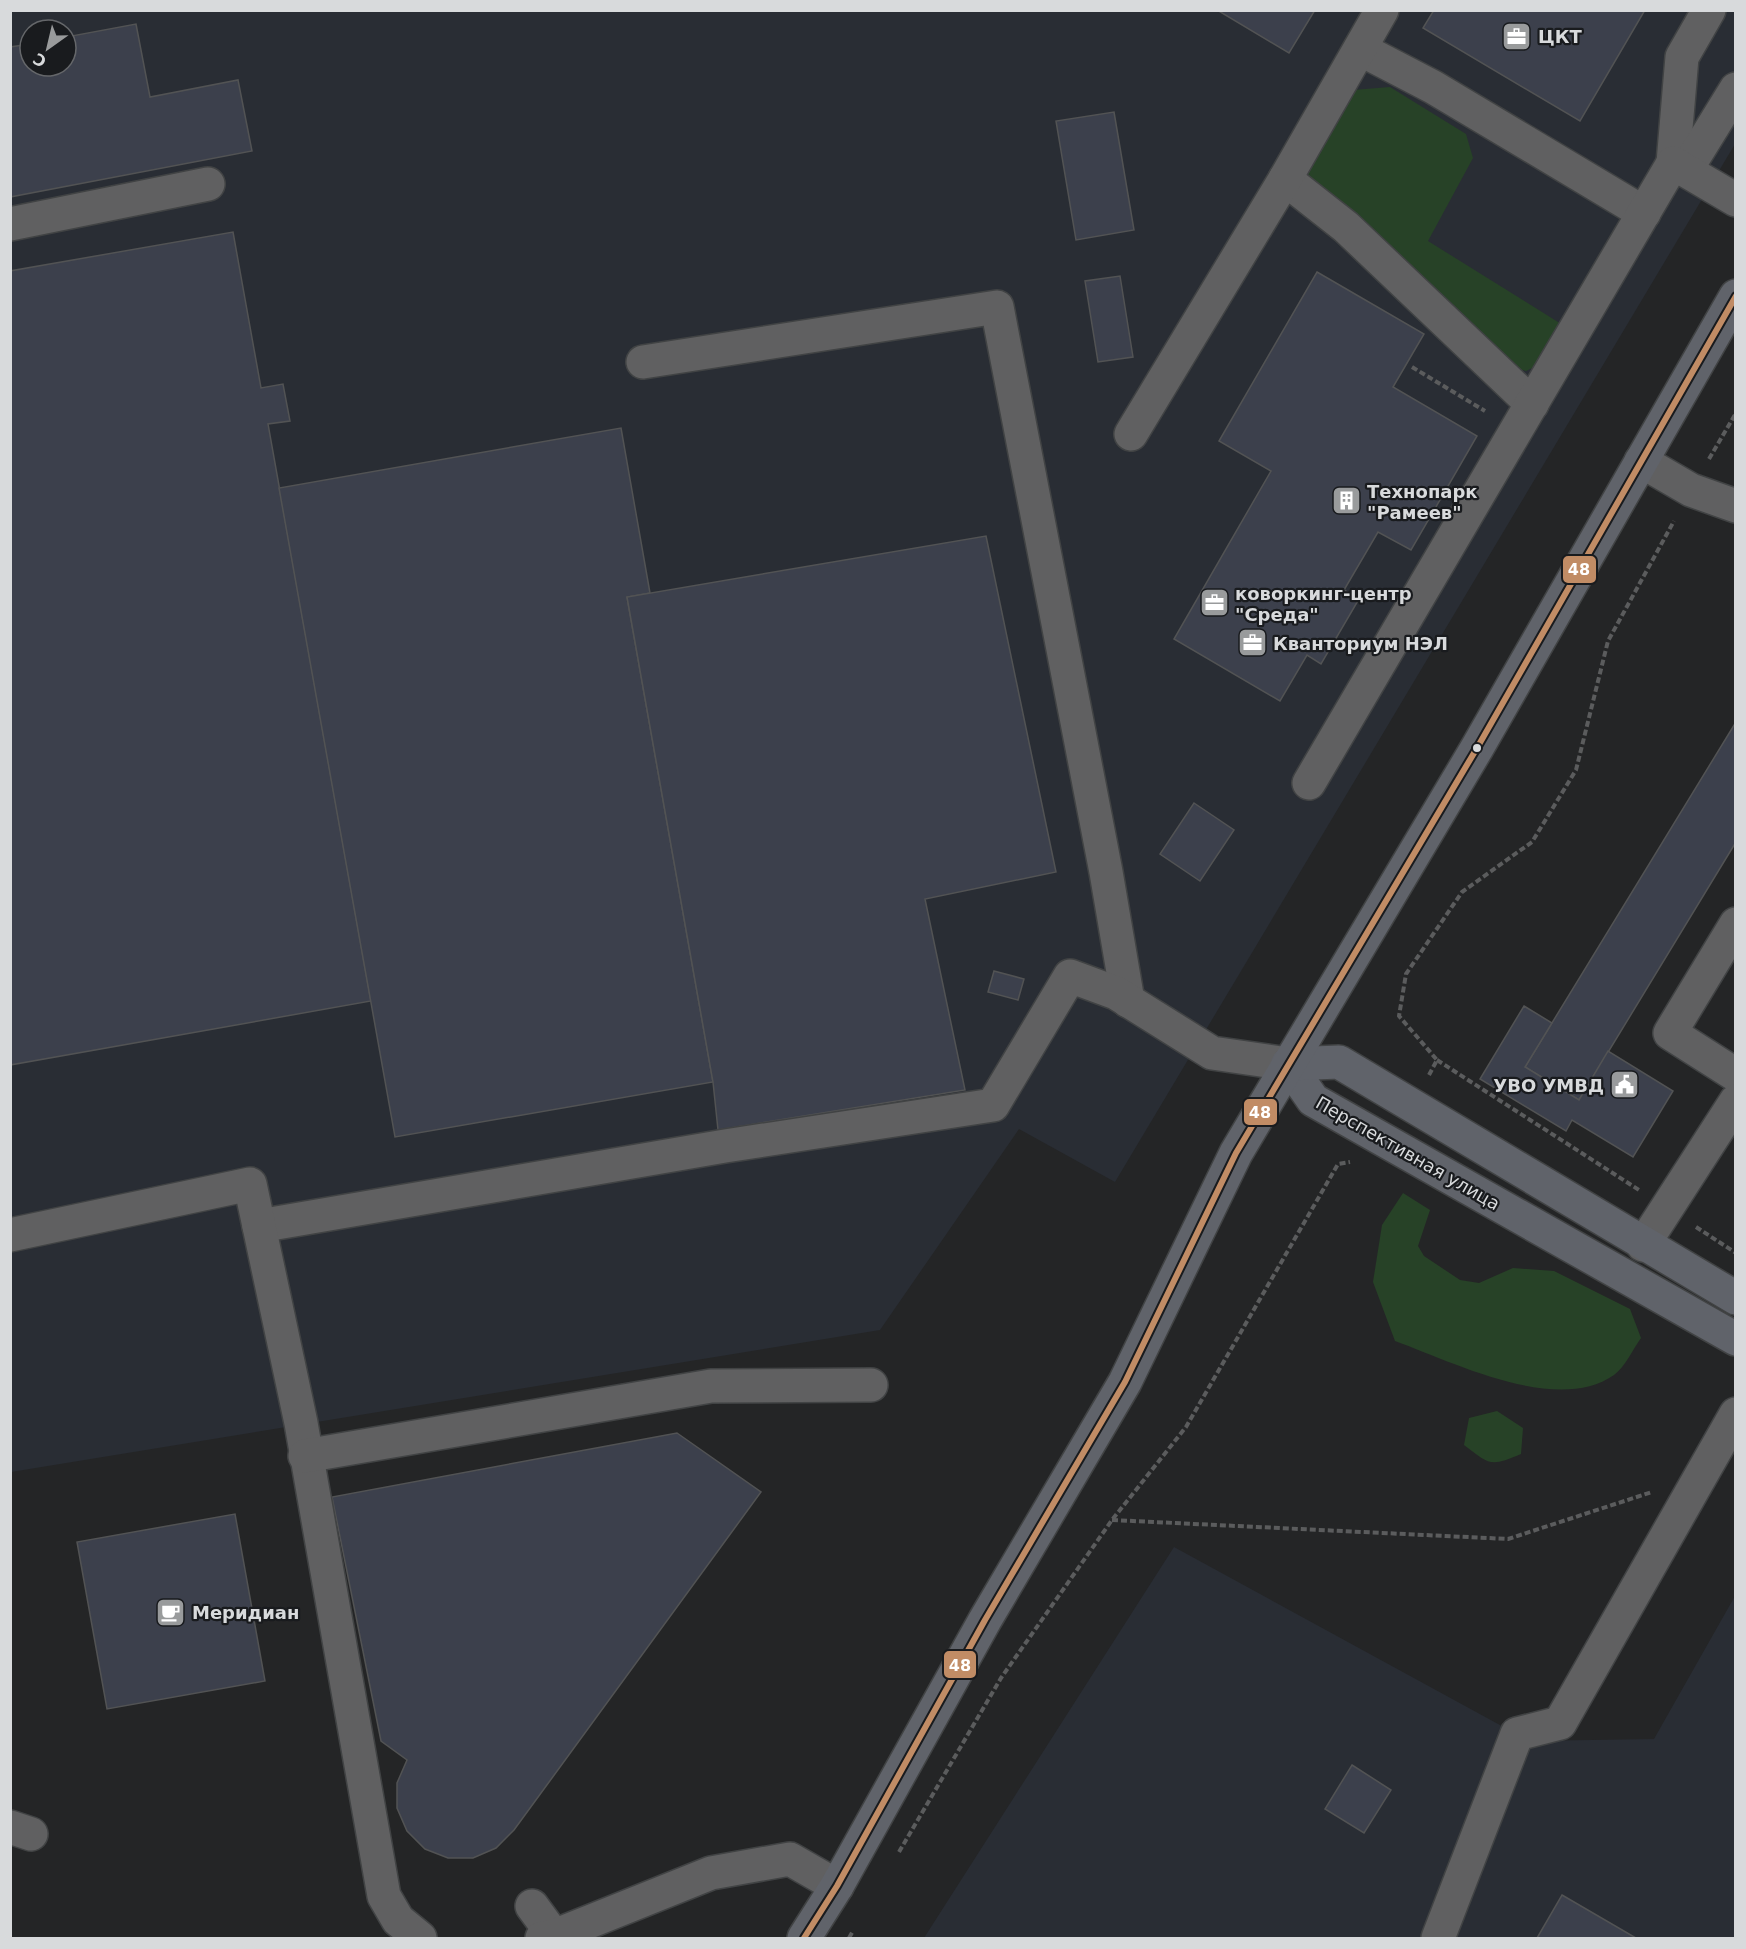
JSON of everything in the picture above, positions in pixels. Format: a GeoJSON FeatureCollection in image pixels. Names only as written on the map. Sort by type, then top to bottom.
{"type":"FeatureCollection","features":[{"type":"Feature","properties":{"kind":"main road"},"geometry":{"type":"LineString","coordinates":[[804,1938],[837,1886],[985,1620],[1125,1382],[1236,1153],[1477,748],[1736,296]]}},
{"type":"Feature","properties":{"kind":"main road"},"geometry":{"type":"LineString","coordinates":[[1288,1064],[1339,1062],[1643,1245],[1736,1298]]}},
{"type":"Feature","properties":{"kind":"main road","name":"Перспективная улица"},"geometry":{"type":"LineString","coordinates":[[1288,1064],[1313,1100],[1736,1339]]}},
{"type":"Feature","properties":{"kind":"lane"},"geometry":{"type":"LineString","coordinates":[[1131,434],[1285,179],[1382,10]]}},
{"type":"Feature","properties":{"kind":"lane"},"geometry":{"type":"LineString","coordinates":[[1680,167],[1682,57],[1709,10]]}},
{"type":"Feature","properties":{"kind":"lane"},"geometry":{"type":"LineString","coordinates":[[1360,49],[1433,87],[1644,213]]}},
{"type":"Feature","properties":{"kind":"lane"},"geometry":{"type":"LineString","coordinates":[[1309,783],[1644,213],[1736,89]]}},
{"type":"Feature","properties":{"kind":"lane"},"geometry":{"type":"LineString","coordinates":[[1680,167],[1736,200]]}},
{"type":"Feature","properties":{"kind":"lane"},"geometry":{"type":"LineString","coordinates":[[1285,179],[1346,227],[1524,417]]}},
{"type":"Feature","properties":{"kind":"lane"},"geometry":{"type":"LineString","coordinates":[[10,224],[208,184]]}},
{"type":"Feature","properties":{"kind":"lane"},"geometry":{"type":"LineString","coordinates":[[643,362],[997,307],[1106,872],[1128,1001]]}},
{"type":"Feature","properties":{"kind":"lane"},"geometry":{"type":"LineString","coordinates":[[1641,461],[1691,490],[1736,506]]}},
{"type":"Feature","properties":{"kind":"lane"},"geometry":{"type":"LineString","coordinates":[[1736,924],[1670,1034],[1736,1075]]}},
{"type":"Feature","properties":{"kind":"lane"},"geometry":{"type":"LineString","coordinates":[[259,1226],[725,1146],[993,1105],[1070,976],[1116,993],[1212,1053],[1288,1064]]}},
{"type":"Feature","properties":{"kind":"lane"},"geometry":{"type":"LineString","coordinates":[[1643,1245],[1736,1101]]}},
{"type":"Feature","properties":{"kind":"lane"},"geometry":{"type":"LineString","coordinates":[[10,1235],[250,1184],[301,1423],[384,1896],[398,1920],[420,1938]]}},
{"type":"Feature","properties":{"kind":"lane"},"geometry":{"type":"LineString","coordinates":[[305,1456],[711,1386],[871,1385]]}},
{"type":"Feature","properties":{"kind":"lane"},"geometry":{"type":"LineString","coordinates":[[1438,1938],[1517,1734],[1560,1723],[1736,1414]]}},
{"type":"Feature","properties":{"kind":"lane"},"geometry":{"type":"LineString","coordinates":[[532,1906],[548,1937],[711,1873],[778,1861],[790,1859],[837,1886]]}},
{"type":"Feature","properties":{"kind":"path"},"geometry":{"type":"LineString","coordinates":[[1412,367],[1524,417]]}},
{"type":"Feature","properties":{"kind":"path"},"geometry":{"type":"LineString","coordinates":[[1736,413],[1608,641],[1576,770],[1532,842],[1462,892],[1406,974],[1399,1016],[1437,1060],[1736,1252]]}},
{"type":"Feature","properties":{"kind":"path"},"geometry":{"type":"LineString","coordinates":[[1413,1105],[1437,1060]]}},
{"type":"Feature","properties":{"kind":"path"},"geometry":{"type":"LineString","coordinates":[[896,1858],[1001,1678],[1112,1520],[1186,1426],[1338,1164],[1357,1161]]}},
{"type":"Feature","properties":{"kind":"path"},"geometry":{"type":"LineString","coordinates":[[1112,1520],[1508,1539],[1700,1476]]}},
{"type":"Feature","properties":{"kind":"path"},"geometry":{"type":"LineString","coordinates":[[849,1938],[855,1928]]}},
{"type":"Feature","properties":{"kind":"shaded area"},"geometry":{"type":"Polygon","coordinates":[[[11,11],[1735,11],[1735,144],[1115,1182],[1019,1129],[880,1330],[11,1472],[11,11]]]}},
{"type":"Feature","properties":{"kind":"shaded area"},"geometry":{"type":"Polygon","coordinates":[[[1174,1547],[1529,1741],[1654,1739],[1735,1596],[1735,1938],[924,1938],[1174,1547]]]}},
{"type":"Feature","properties":{"kind":"green space"},"geometry":{"type":"Polygon","coordinates":[[[1390,87],[1466,134],[1473,158],[1428,241],[1566,327],[1549,360],[1526,371],[1509,366],[1328,199],[1306,172],[1353,90],[1390,87]]]}},
{"type":"Feature","properties":{"kind":"green space"},"geometry":{"type":"Polygon","coordinates":[[[1403,1193],[1430,1210],[1418,1246],[1424,1256],[1460,1280],[1479,1283],[1513,1268],[1554,1271],[1630,1309],[1641,1338],[1622,1367],[1614,1375],[1591,1386],[1564,1390],[1535,1387],[1475,1372],[1395,1341],[1373,1282],[1382,1225],[1403,1193]]]}},
{"type":"Feature","properties":{"kind":"green space"},"geometry":{"type":"Polygon","coordinates":[[[1497,1411],[1523,1428],[1521,1454],[1503,1461],[1491,1462],[1464,1445],[1469,1418],[1497,1411]]]}},
{"type":"Feature","properties":{"kind":"building"},"geometry":{"type":"Polygon","coordinates":[[[1217,10],[1315,10],[1289,53],[1217,10]]]}},
{"type":"Feature","properties":{"kind":"building"},"geometry":{"type":"Polygon","coordinates":[[[1434,10],[1645,10],[1580,121],[1423,28],[1434,10]]]}},
{"type":"Feature","properties":{"kind":"building"},"geometry":{"type":"Polygon","coordinates":[[[136,24],[150,97],[238,80],[252,151],[10,197],[10,47],[18,46],[18,78],[78,78],[78,35],[136,24]]]}},
{"type":"Feature","properties":{"kind":"building"},"geometry":{"type":"Polygon","coordinates":[[[1114,112],[1134,230],[1076,240],[1056,121],[1114,112]]]}},
{"type":"Feature","properties":{"kind":"building"},"geometry":{"type":"Polygon","coordinates":[[[233,232],[261,388],[283,384],[290,421],[268,424],[371,1001],[10,1065],[10,271],[233,232]]]}},
{"type":"Feature","properties":{"kind":"building","name":"Технопарк \"Рамеев\""},"geometry":{"type":"Polygon","coordinates":[[[1317,272],[1424,334],[1393,387],[1477,436],[1411,550],[1378,532],[1344,590],[1359,599],[1321,664],[1307,655],[1280,701],[1174,639],[1271,471],[1219,441],[1317,272]]]}},
{"type":"Feature","properties":{"kind":"building"},"geometry":{"type":"Polygon","coordinates":[[[1120,276],[1133,357],[1098,362],[1085,281],[1120,276]]]}},
{"type":"Feature","properties":{"kind":"building"},"geometry":{"type":"Polygon","coordinates":[[[621,428],[650,593],[627,597],[713,1082],[395,1137],[279,488],[621,428]]]}},
{"type":"Feature","properties":{"kind":"building"},"geometry":{"type":"Polygon","coordinates":[[[986,536],[1056,872],[925,899],[965,1090],[718,1130],[713,1082],[627,597],[986,536]]]}},
{"type":"Feature","properties":{"kind":"building"},"geometry":{"type":"Polygon","coordinates":[[[1736,722],[1736,842],[1579,1100],[1525,1067],[1736,722]]]}},
{"type":"Feature","properties":{"kind":"building"},"geometry":{"type":"Polygon","coordinates":[[[1194,803],[1234,830],[1200,881],[1160,854],[1194,803]]]}},
{"type":"Feature","properties":{"kind":"building"},"geometry":{"type":"Polygon","coordinates":[[[994,971],[1024,979],[1018,1000],[988,992],[994,971]]]}},
{"type":"Feature","properties":{"kind":"building","name":"УВО УМВД"},"geometry":{"type":"Polygon","coordinates":[[[1524,1006],[1552,1023],[1525,1067],[1579,1100],[1608,1051],[1673,1091],[1633,1157],[1572,1120],[1566,1131],[1480,1079],[1524,1006]]]}},
{"type":"Feature","properties":{"kind":"building"},"geometry":{"type":"Polygon","coordinates":[[[677,1433],[761,1492],[514,1830],[496,1848],[473,1858],[448,1858],[425,1849],[407,1831],[397,1808],[397,1783],[407,1760],[381,1741],[332,1497],[677,1433]]]}},
{"type":"Feature","properties":{"kind":"building","name":"Меридиан"},"geometry":{"type":"Polygon","coordinates":[[[235,1514],[265,1681],[107,1709],[77,1542],[235,1514]]]}},
{"type":"Feature","properties":{"kind":"building"},"geometry":{"type":"Polygon","coordinates":[[[1352,1765],[1391,1790],[1364,1833],[1325,1809],[1352,1765]]]}},
{"type":"Feature","properties":{"kind":"building"},"geometry":{"type":"Polygon","coordinates":[[[1562,1895],[1636,1938],[1537,1938],[1562,1895]]]}},
{"type":"Feature","properties":{"kind":"transit line","name":"48"},"geometry":{"type":"LineString","coordinates":[[804,1938],[837,1886],[985,1620],[1125,1382],[1236,1153],[1477,748],[1736,296]]}},
{"type":"Feature","properties":{"kind":"place","name":"ЦКТ"},"geometry":{"type":"Point","coordinates":[1517,36]}},
{"type":"Feature","properties":{"kind":"place","name":"Технопарк \"Рамеев\""},"geometry":{"type":"Point","coordinates":[1346,501]}},
{"type":"Feature","properties":{"kind":"place","name":"коворкинг-центр \"Среда\""},"geometry":{"type":"Point","coordinates":[1214,603]}},
{"type":"Feature","properties":{"kind":"place","name":"Кванториум НЭЛ"},"geometry":{"type":"Point","coordinates":[1252,643]}},
{"type":"Feature","properties":{"kind":"place","name":"УВО УМВД"},"geometry":{"type":"Point","coordinates":[1625,1085]}},
{"type":"Feature","properties":{"kind":"place","name":"Меридиан"},"geometry":{"type":"Point","coordinates":[171,1612]}}]}
